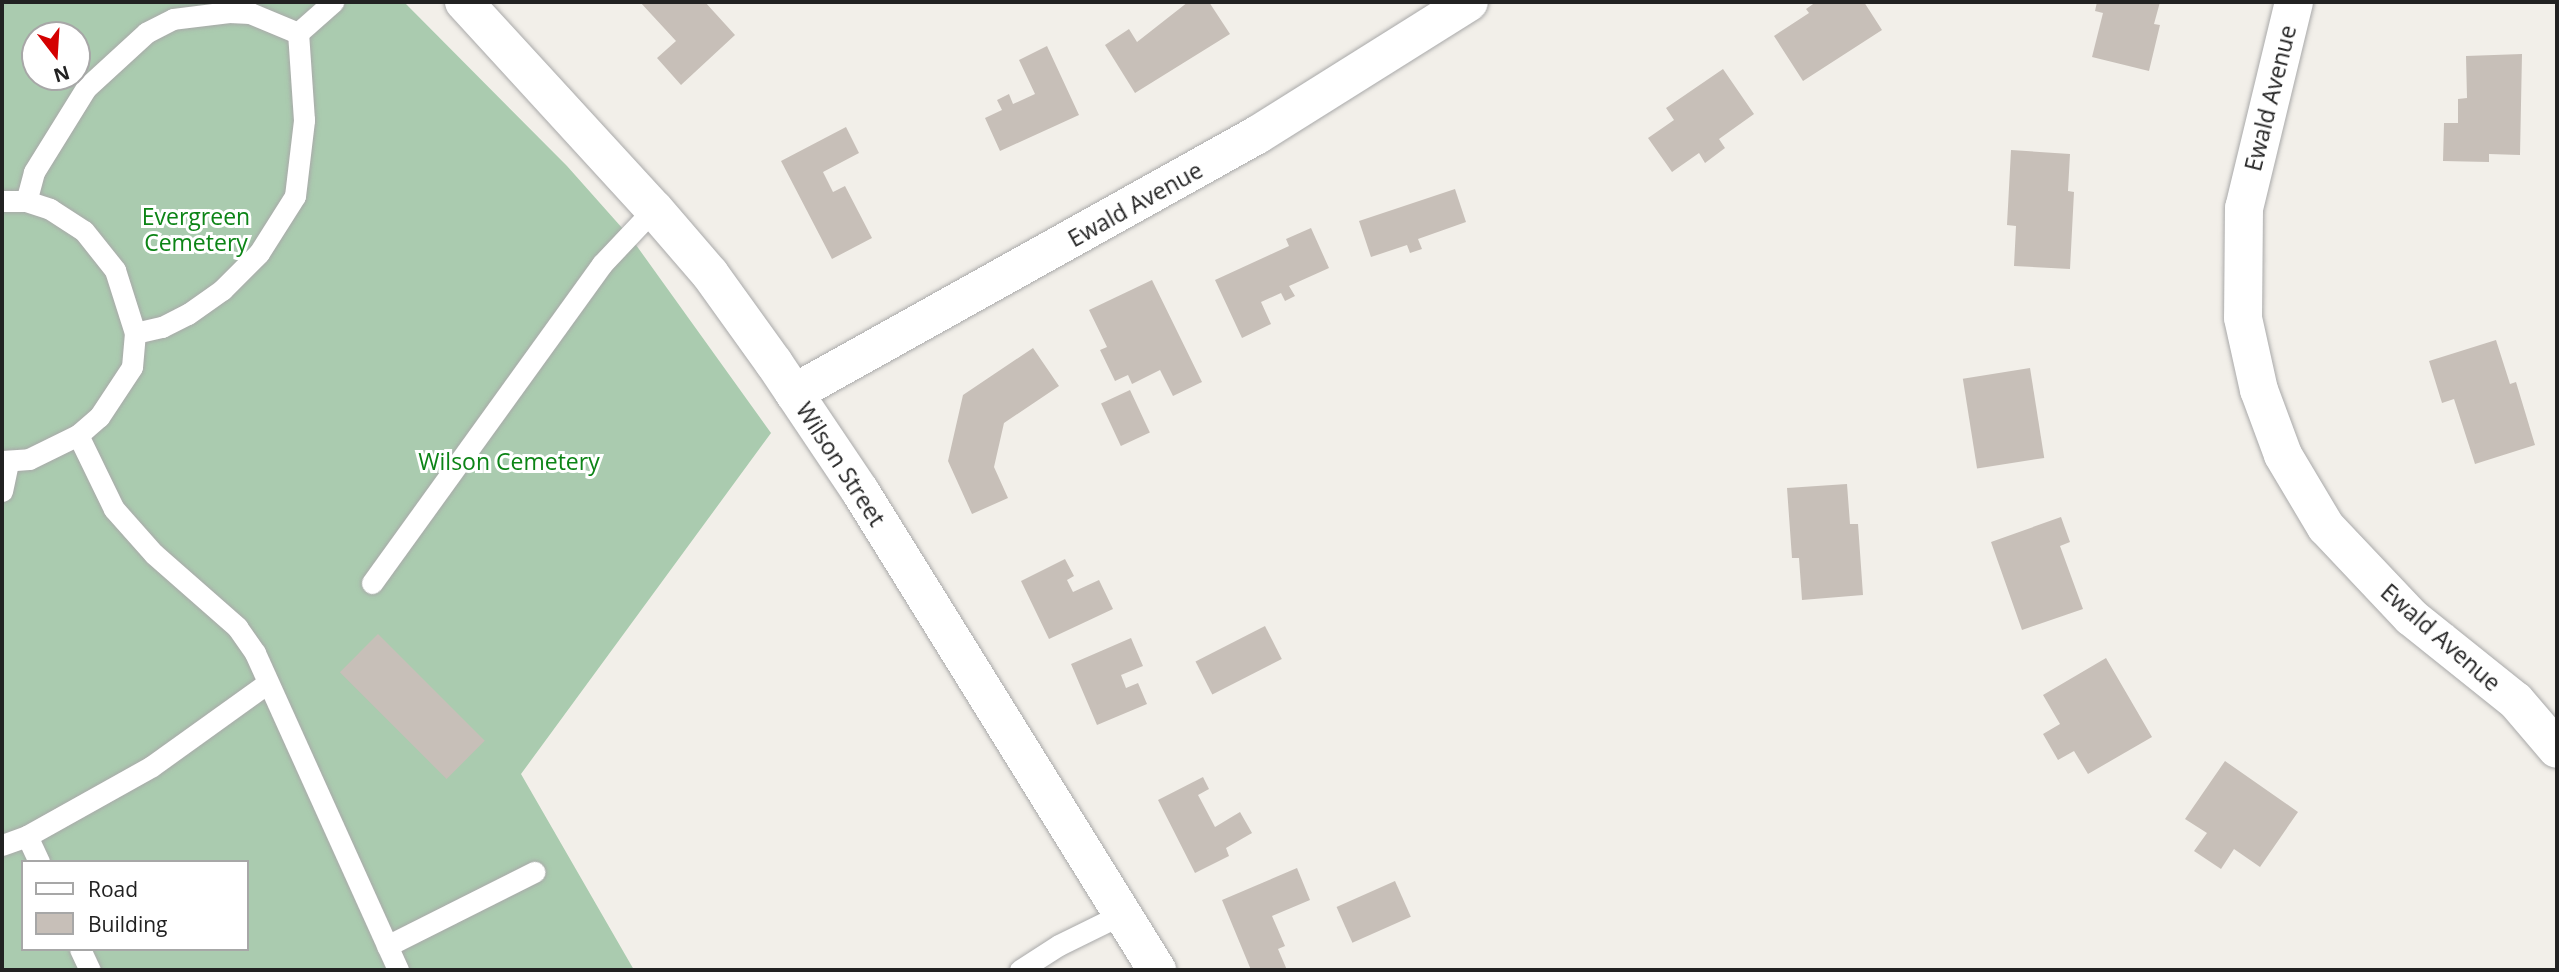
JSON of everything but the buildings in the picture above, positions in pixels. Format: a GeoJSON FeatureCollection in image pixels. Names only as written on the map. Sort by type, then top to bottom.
{"type":"FeatureCollection","features":[{"type":"Feature","properties":{"kind":"street","name":"Wilson Street"},"geometry":{"type":"LineString","coordinates":[[464,2],[710,274],[794,393],[897,550],[1120,915],[1157,970]]}},
{"type":"Feature","properties":{"kind":"street","name":"Ewald Avenue"},"geometry":{"type":"LineString","coordinates":[[794,393],[1257,135],[1469,2]]}},
{"type":"Feature","properties":{"kind":"street","name":"Ewald Avenue"},"geometry":{"type":"LineString","coordinates":[[2294,2],[2244,208],[2243,318],[2259,390],[2283,455],[2326,527],[2411,617],[2516,701],[2557,750]]}},
{"type":"Feature","properties":{"kind":"lane"},"geometry":{"type":"LineString","coordinates":[[298,33],[333,2]]}},
{"type":"Feature","properties":{"kind":"lane"},"geometry":{"type":"LineString","coordinates":[[26,201],[34,172],[86,88],[146,33],[173,19],[229,12],[250,13],[298,33]]}},
{"type":"Feature","properties":{"kind":"lane"},"geometry":{"type":"LineString","coordinates":[[135,333],[162,327],[222,290],[282,223],[295,196],[302,158],[304,120],[298,33]]}},
{"type":"Feature","properties":{"kind":"lane"},"geometry":{"type":"LineString","coordinates":[[2,201],[26,201],[69,218],[100,248],[123,287],[135,333],[132,367],[99,417],[78,435],[50,451],[5,462],[2,491]]}},
{"type":"Feature","properties":{"kind":"lane"},"geometry":{"type":"LineString","coordinates":[[372,583],[602,264],[654,209]]}},
{"type":"Feature","properties":{"kind":"lane"},"geometry":{"type":"LineString","coordinates":[[78,435],[114,509],[154,554],[237,627],[255,653],[266,684],[398,970]]}},
{"type":"Feature","properties":{"kind":"lane"},"geometry":{"type":"LineString","coordinates":[[2,845],[27,836],[143,772],[266,684]]}},
{"type":"Feature","properties":{"kind":"lane"},"geometry":{"type":"LineString","coordinates":[[27,836],[38,860]]}},
{"type":"Feature","properties":{"kind":"lane"},"geometry":{"type":"LineString","coordinates":[[387,946],[534,872]]}},
{"type":"Feature","properties":{"kind":"lane"},"geometry":{"type":"LineString","coordinates":[[1020,970],[1059,945],[1120,915]]}},
{"type":"Feature","properties":{"kind":"lane"},"geometry":{"type":"LineString","coordinates":[[81,951],[90,970]]}},
{"type":"Feature","properties":{"kind":"green space","name":"Evergreen Cemetery"},"geometry":{"type":"Polygon","coordinates":[[[2,2],[404,2],[567,166],[631,238],[771,433],[521,774],[634,970],[2,970],[2,2]]]}},
{"type":"Feature","properties":{"kind":"park label","name":"Wilson Cemetery"},"geometry":{"type":"Point","coordinates":[509,461]}}]}
